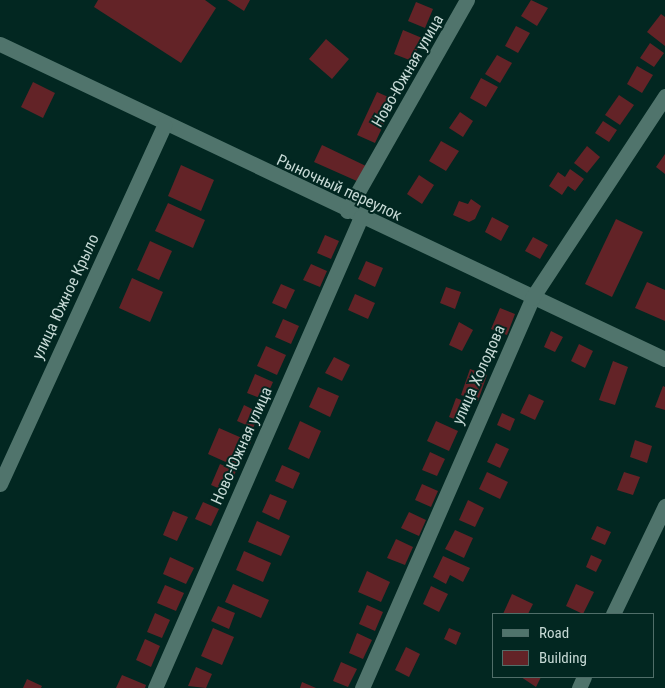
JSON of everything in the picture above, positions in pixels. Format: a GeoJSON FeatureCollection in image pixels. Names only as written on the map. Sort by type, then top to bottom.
{"type":"FeatureCollection","features":[{"type":"Feature","properties":{"kind":"street","name":"Ново-Южная улица"},"geometry":{"type":"LineString","coordinates":[[347,211],[467,0]]}},
{"type":"Feature","properties":{"kind":"street","name":"Рыночный переулок"},"geometry":{"type":"LineString","coordinates":[[0,44],[347,211],[665,359]]}},
{"type":"Feature","properties":{"kind":"street","name":"улица Холодова"},"geometry":{"type":"LineString","coordinates":[[362,688],[532,298],[665,96]]}},
{"type":"Feature","properties":{"kind":"street","name":"улица Южное Крыло"},"geometry":{"type":"LineString","coordinates":[[0,484],[164,124]]}},
{"type":"Feature","properties":{"kind":"street","name":"Ново-Южная улица"},"geometry":{"type":"LineString","coordinates":[[155,688],[361,217]]}},
{"type":"Feature","properties":{"kind":"street"},"geometry":{"type":"LineString","coordinates":[[613,613],[665,506]]}},
{"type":"Feature","properties":{"kind":"building"},"geometry":{"type":"Polygon","coordinates":[[[98,0],[205,0],[216,8],[181,63],[94,7],[98,0]]]}},
{"type":"Feature","properties":{"kind":"building"},"geometry":{"type":"Polygon","coordinates":[[[227,0],[250,0],[244,11],[227,0]]]}},
{"type":"Feature","properties":{"kind":"building"},"geometry":{"type":"Polygon","coordinates":[[[531,0],[548,8],[537,26],[521,16],[531,0]]]}},
{"type":"Feature","properties":{"kind":"building"},"geometry":{"type":"Polygon","coordinates":[[[416,2],[433,9],[425,28],[408,21],[416,2]]]}},
{"type":"Feature","properties":{"kind":"building"},"geometry":{"type":"Polygon","coordinates":[[[661,14],[665,17],[665,46],[647,32],[661,14]]]}},
{"type":"Feature","properties":{"kind":"building"},"geometry":{"type":"Polygon","coordinates":[[[516,26],[530,33],[518,53],[505,46],[516,26]]]}},
{"type":"Feature","properties":{"kind":"building"},"geometry":{"type":"Polygon","coordinates":[[[403,30],[422,38],[412,61],[394,54],[403,30]]]}},
{"type":"Feature","properties":{"kind":"building"},"geometry":{"type":"Polygon","coordinates":[[[326,39],[349,59],[332,79],[309,59],[326,39]]]}},
{"type":"Feature","properties":{"kind":"building"},"geometry":{"type":"Polygon","coordinates":[[[650,43],[664,53],[654,67],[640,58],[650,43]]]}},
{"type":"Feature","properties":{"kind":"building"},"geometry":{"type":"Polygon","coordinates":[[[497,55],[512,63],[500,83],[485,74],[497,55]]]}},
{"type":"Feature","properties":{"kind":"building"},"geometry":{"type":"Polygon","coordinates":[[[637,66],[653,75],[642,93],[627,84],[637,66]]]}},
{"type":"Feature","properties":{"kind":"building"},"geometry":{"type":"Polygon","coordinates":[[[481,78],[498,87],[486,107],[470,98],[481,78]]]}},
{"type":"Feature","properties":{"kind":"building"},"geometry":{"type":"Polygon","coordinates":[[[33,82],[55,93],[43,118],[21,107],[33,82]]]}},
{"type":"Feature","properties":{"kind":"building"},"geometry":{"type":"Polygon","coordinates":[[[377,92],[395,100],[375,143],[357,135],[377,92]]]}},
{"type":"Feature","properties":{"kind":"building"},"geometry":{"type":"Polygon","coordinates":[[[619,95],[634,105],[620,125],[605,115],[619,95]]]}},
{"type":"Feature","properties":{"kind":"building"},"geometry":{"type":"Polygon","coordinates":[[[460,112],[473,121],[463,137],[449,128],[460,112]]]}},
{"type":"Feature","properties":{"kind":"building"},"geometry":{"type":"Polygon","coordinates":[[[603,121],[617,130],[609,142],[595,133],[603,121]]]}},
{"type":"Feature","properties":{"kind":"building"},"geometry":{"type":"Polygon","coordinates":[[[441,141],[459,151],[446,171],[429,161],[441,141]]]}},
{"type":"Feature","properties":{"kind":"building"},"geometry":{"type":"Polygon","coordinates":[[[322,145],[366,166],[359,182],[314,162],[322,145]]]}},
{"type":"Feature","properties":{"kind":"building"},"geometry":{"type":"Polygon","coordinates":[[[587,146],[600,157],[587,173],[574,163],[587,146]]]}},
{"type":"Feature","properties":{"kind":"building"},"geometry":{"type":"Polygon","coordinates":[[[665,154],[665,174],[656,167],[665,154]]]}},
{"type":"Feature","properties":{"kind":"building"},"geometry":{"type":"Polygon","coordinates":[[[181,165],[214,180],[201,211],[168,196],[181,165]]]}},
{"type":"Feature","properties":{"kind":"building"},"geometry":{"type":"Polygon","coordinates":[[[570,169],[584,179],[575,191],[568,186],[562,195],[549,186],[558,172],[565,177],[570,169]]]}},
{"type":"Feature","properties":{"kind":"building"},"geometry":{"type":"Polygon","coordinates":[[[419,175],[434,185],[422,204],[407,194],[419,175]]]}},
{"type":"Feature","properties":{"kind":"building"},"geometry":{"type":"Polygon","coordinates":[[[471,199],[481,206],[475,219],[469,222],[453,215],[459,201],[468,204],[471,199]]]}},
{"type":"Feature","properties":{"kind":"building"},"geometry":{"type":"Polygon","coordinates":[[[168,203],[205,220],[193,248],[155,231],[168,203]]]}},
{"type":"Feature","properties":{"kind":"building"},"geometry":{"type":"Polygon","coordinates":[[[492,217],[509,226],[501,241],[485,232],[492,217]]]}},
{"type":"Feature","properties":{"kind":"building"},"geometry":{"type":"Polygon","coordinates":[[[616,219],[643,232],[612,297],[585,284],[616,219]]]}},
{"type":"Feature","properties":{"kind":"building"},"geometry":{"type":"Polygon","coordinates":[[[325,235],[339,241],[331,259],[317,253],[325,235]]]}},
{"type":"Feature","properties":{"kind":"building"},"geometry":{"type":"Polygon","coordinates":[[[533,237],[548,245],[540,259],[525,251],[533,237]]]}},
{"type":"Feature","properties":{"kind":"building"},"geometry":{"type":"Polygon","coordinates":[[[150,241],[172,251],[159,280],[137,270],[150,241]]]}},
{"type":"Feature","properties":{"kind":"building"},"geometry":{"type":"Polygon","coordinates":[[[366,261],[383,268],[375,287],[358,279],[366,261]]]}},
{"type":"Feature","properties":{"kind":"building"},"geometry":{"type":"Polygon","coordinates":[[[311,264],[327,271],[320,287],[303,280],[311,264]]]}},
{"type":"Feature","properties":{"kind":"building"},"geometry":{"type":"Polygon","coordinates":[[[132,278],[163,292],[150,322],[119,308],[132,278]]]}},
{"type":"Feature","properties":{"kind":"building"},"geometry":{"type":"Polygon","coordinates":[[[647,282],[665,290],[665,321],[635,308],[647,282]]]}},
{"type":"Feature","properties":{"kind":"building"},"geometry":{"type":"Polygon","coordinates":[[[281,284],[295,290],[286,309],[272,303],[281,284]]]}},
{"type":"Feature","properties":{"kind":"building"},"geometry":{"type":"Polygon","coordinates":[[[446,287],[461,292],[455,309],[440,303],[446,287]]]}},
{"type":"Feature","properties":{"kind":"building"},"geometry":{"type":"Polygon","coordinates":[[[355,294],[375,303],[368,319],[348,310],[355,294]]]}},
{"type":"Feature","properties":{"kind":"building"},"geometry":{"type":"Polygon","coordinates":[[[500,308],[515,314],[507,335],[491,329],[500,308]]]}},
{"type":"Feature","properties":{"kind":"building"},"geometry":{"type":"Polygon","coordinates":[[[283,319],[299,326],[291,344],[275,337],[283,319]]]}},
{"type":"Feature","properties":{"kind":"building"},"geometry":{"type":"Polygon","coordinates":[[[459,322],[473,330],[462,351],[449,345],[459,322]]]}},
{"type":"Feature","properties":{"kind":"building"},"geometry":{"type":"Polygon","coordinates":[[[551,331],[563,337],[555,352],[544,347],[551,331]]]}},
{"type":"Feature","properties":{"kind":"building"},"geometry":{"type":"Polygon","coordinates":[[[579,344],[593,351],[585,368],[571,361],[579,344]]]}},
{"type":"Feature","properties":{"kind":"building"},"geometry":{"type":"Polygon","coordinates":[[[266,346],[286,355],[277,375],[257,366],[266,346]]]}},
{"type":"Feature","properties":{"kind":"building"},"geometry":{"type":"Polygon","coordinates":[[[334,357],[350,365],[342,381],[325,373],[334,357]]]}},
{"type":"Feature","properties":{"kind":"building"},"geometry":{"type":"Polygon","coordinates":[[[613,361],[628,367],[615,405],[599,400],[613,361]]]}},
{"type":"Feature","properties":{"kind":"building"},"geometry":{"type":"Polygon","coordinates":[[[470,369],[487,375],[478,401],[461,395],[470,369]]]}},
{"type":"Feature","properties":{"kind":"building"},"geometry":{"type":"Polygon","coordinates":[[[255,374],[273,382],[265,400],[247,393],[255,374]]]}},
{"type":"Feature","properties":{"kind":"building"},"geometry":{"type":"Polygon","coordinates":[[[663,386],[665,387],[665,410],[655,407],[663,386]]]}},
{"type":"Feature","properties":{"kind":"building"},"geometry":{"type":"Polygon","coordinates":[[[318,387],[339,396],[330,417],[309,407],[318,387]]]}},
{"type":"Feature","properties":{"kind":"building"},"geometry":{"type":"Polygon","coordinates":[[[529,394],[544,401],[535,420],[520,413],[529,394]]]}},
{"type":"Feature","properties":{"kind":"building"},"geometry":{"type":"Polygon","coordinates":[[[456,398],[469,403],[462,422],[449,417],[456,398]]]}},
{"type":"Feature","properties":{"kind":"building"},"geometry":{"type":"Polygon","coordinates":[[[244,405],[260,413],[253,428],[237,421],[244,405]]]}},
{"type":"Feature","properties":{"kind":"building"},"geometry":{"type":"Polygon","coordinates":[[[502,413],[515,419],[510,431],[497,425],[502,413]]]}},
{"type":"Feature","properties":{"kind":"building"},"geometry":{"type":"Polygon","coordinates":[[[300,421],[321,431],[309,459],[288,449],[300,421]]]}},
{"type":"Feature","properties":{"kind":"building"},"geometry":{"type":"Polygon","coordinates":[[[436,421],[458,431],[449,451],[427,441],[436,421]]]}},
{"type":"Feature","properties":{"kind":"building"},"geometry":{"type":"Polygon","coordinates":[[[219,428],[251,442],[239,468],[208,454],[219,428]]]}},
{"type":"Feature","properties":{"kind":"building"},"geometry":{"type":"Polygon","coordinates":[[[635,440],[652,446],[647,463],[630,457],[635,440]]]}},
{"type":"Feature","properties":{"kind":"building"},"geometry":{"type":"Polygon","coordinates":[[[496,443],[509,449],[500,468],[487,462],[496,443]]]}},
{"type":"Feature","properties":{"kind":"building"},"geometry":{"type":"Polygon","coordinates":[[[430,452],[445,459],[437,476],[422,470],[430,452]]]}},
{"type":"Feature","properties":{"kind":"building"},"geometry":{"type":"Polygon","coordinates":[[[220,464],[236,471],[227,492],[211,485],[220,464]]]}},
{"type":"Feature","properties":{"kind":"building"},"geometry":{"type":"Polygon","coordinates":[[[282,465],[300,473],[293,489],[275,481],[282,465]]]}},
{"type":"Feature","properties":{"kind":"building"},"geometry":{"type":"Polygon","coordinates":[[[487,472],[508,482],[500,499],[479,489],[487,472]]]}},
{"type":"Feature","properties":{"kind":"building"},"geometry":{"type":"Polygon","coordinates":[[[624,472],[640,477],[633,495],[617,490],[624,472]]]}},
{"type":"Feature","properties":{"kind":"building"},"geometry":{"type":"Polygon","coordinates":[[[422,484],[438,491],[431,507],[415,500],[422,484]]]}},
{"type":"Feature","properties":{"kind":"building"},"geometry":{"type":"Polygon","coordinates":[[[270,494],[287,501],[279,520],[262,512],[270,494]]]}},
{"type":"Feature","properties":{"kind":"building"},"geometry":{"type":"Polygon","coordinates":[[[468,500],[484,508],[475,527],[459,520],[468,500]]]}},
{"type":"Feature","properties":{"kind":"building"},"geometry":{"type":"Polygon","coordinates":[[[203,502],[219,509],[211,526],[195,519],[203,502]]]}},
{"type":"Feature","properties":{"kind":"building"},"geometry":{"type":"Polygon","coordinates":[[[173,511],[188,517],[177,541],[163,535],[173,511]]]}},
{"type":"Feature","properties":{"kind":"building"},"geometry":{"type":"Polygon","coordinates":[[[409,512],[426,520],[419,536],[401,528],[409,512]]]}},
{"type":"Feature","properties":{"kind":"building"},"geometry":{"type":"Polygon","coordinates":[[[257,521],[290,536],[281,556],[248,542],[257,521]]]}},
{"type":"Feature","properties":{"kind":"building"},"geometry":{"type":"Polygon","coordinates":[[[597,526],[611,532],[605,545],[591,539],[597,526]]]}},
{"type":"Feature","properties":{"kind":"building"},"geometry":{"type":"Polygon","coordinates":[[[455,530],[473,538],[464,558],[445,549],[455,530]]]}},
{"type":"Feature","properties":{"kind":"building"},"geometry":{"type":"Polygon","coordinates":[[[396,539],[413,547],[405,565],[387,558],[396,539]]]}},
{"type":"Feature","properties":{"kind":"building"},"geometry":{"type":"Polygon","coordinates":[[[244,551],[271,563],[263,582],[236,570],[244,551]]]}},
{"type":"Feature","properties":{"kind":"building"},"geometry":{"type":"Polygon","coordinates":[[[591,555],[602,560],[596,572],[586,567],[591,555]]]}},
{"type":"Feature","properties":{"kind":"building"},"geometry":{"type":"Polygon","coordinates":[[[443,556],[470,568],[463,582],[450,575],[446,584],[433,577],[443,556]]]}},
{"type":"Feature","properties":{"kind":"building"},"geometry":{"type":"Polygon","coordinates":[[[170,557],[194,568],[186,584],[163,574],[170,557]]]}},
{"type":"Feature","properties":{"kind":"building"},"geometry":{"type":"Polygon","coordinates":[[[367,571],[390,582],[381,602],[358,592],[367,571]]]}},
{"type":"Feature","properties":{"kind":"building"},"geometry":{"type":"Polygon","coordinates":[[[233,584],[269,600],[261,618],[225,602],[233,584]]]}},
{"type":"Feature","properties":{"kind":"building"},"geometry":{"type":"Polygon","coordinates":[[[576,584],[594,592],[584,613],[566,606],[576,584]]]}},
{"type":"Feature","properties":{"kind":"building"},"geometry":{"type":"Polygon","coordinates":[[[165,585],[184,593],[176,611],[157,603],[165,585]]]}},
{"type":"Feature","properties":{"kind":"building"},"geometry":{"type":"Polygon","coordinates":[[[431,586],[448,594],[439,612],[423,604],[431,586]]]}},
{"type":"Feature","properties":{"kind":"building"},"geometry":{"type":"Polygon","coordinates":[[[512,594],[533,604],[528,613],[503,613],[512,594]]]}},
{"type":"Feature","properties":{"kind":"building"},"geometry":{"type":"Polygon","coordinates":[[[367,605],[383,612],[375,631],[359,624],[367,605]]]}},
{"type":"Feature","properties":{"kind":"building"},"geometry":{"type":"Polygon","coordinates":[[[218,606],[235,613],[229,629],[211,621],[218,606]]]}},
{"type":"Feature","properties":{"kind":"building"},"geometry":{"type":"Polygon","coordinates":[[[155,613],[170,620],[162,638],[147,632],[155,613]]]}},
{"type":"Feature","properties":{"kind":"building"},"geometry":{"type":"Polygon","coordinates":[[[213,628],[234,637],[222,665],[201,656],[213,628]]]}},
{"type":"Feature","properties":{"kind":"building"},"geometry":{"type":"Polygon","coordinates":[[[449,628],[461,633],[456,645],[444,639],[449,628]]]}},
{"type":"Feature","properties":{"kind":"building"},"geometry":{"type":"Polygon","coordinates":[[[357,633],[372,640],[363,659],[349,653],[357,633]]]}},
{"type":"Feature","properties":{"kind":"building"},"geometry":{"type":"Polygon","coordinates":[[[145,639],[160,646],[151,667],[136,660],[145,639]]]}},
{"type":"Feature","properties":{"kind":"building"},"geometry":{"type":"Polygon","coordinates":[[[406,647],[420,654],[409,677],[395,670],[406,647]]]}},
{"type":"Feature","properties":{"kind":"building"},"geometry":{"type":"Polygon","coordinates":[[[341,662],[357,669],[348,687],[333,681],[341,662]]]}},
{"type":"Feature","properties":{"kind":"building"},"geometry":{"type":"Polygon","coordinates":[[[196,667],[212,674],[206,688],[188,686],[196,667]]]}},
{"type":"Feature","properties":{"kind":"building"},"geometry":{"type":"Polygon","coordinates":[[[122,675],[146,685],[145,688],[116,688],[122,675]]]}},
{"type":"Feature","properties":{"kind":"building"},"geometry":{"type":"Polygon","coordinates":[[[522,678],[540,678],[536,687],[522,678]]]}},
{"type":"Feature","properties":{"kind":"building"},"geometry":{"type":"Polygon","coordinates":[[[27,679],[42,686],[41,688],[23,688],[27,679]]]}},
{"type":"Feature","properties":{"kind":"building"},"geometry":{"type":"Polygon","coordinates":[[[302,682],[316,688],[300,688],[302,682]]]}}]}
